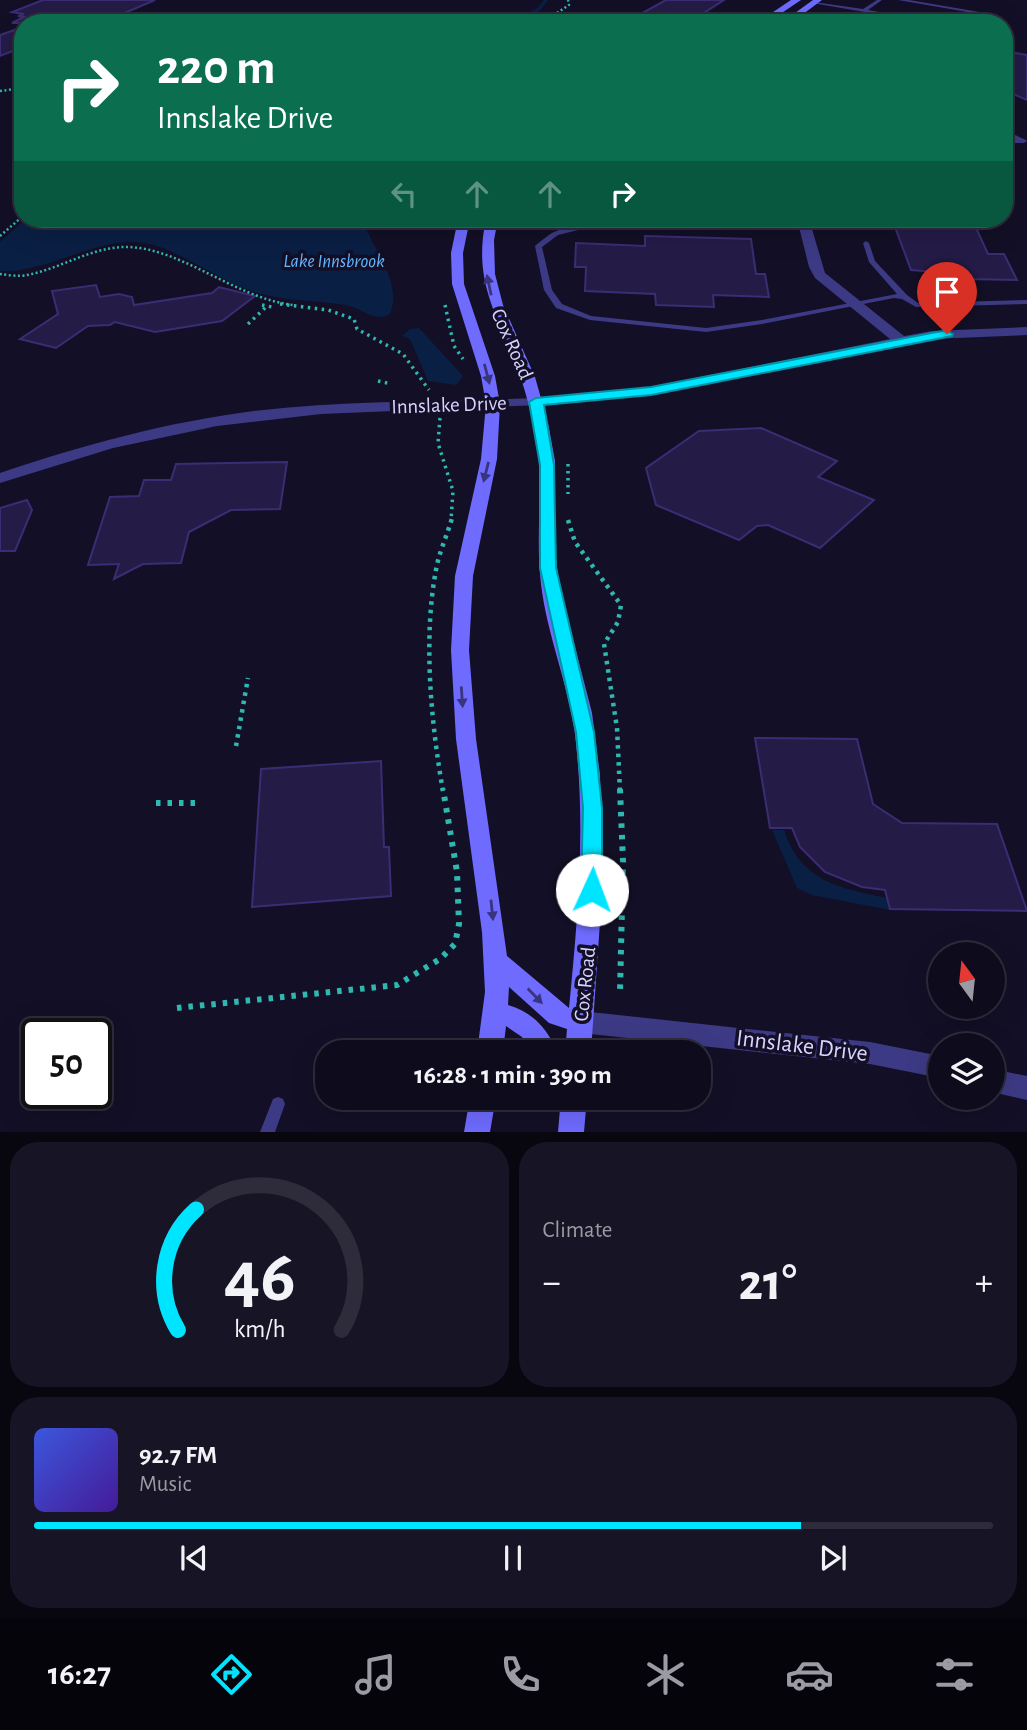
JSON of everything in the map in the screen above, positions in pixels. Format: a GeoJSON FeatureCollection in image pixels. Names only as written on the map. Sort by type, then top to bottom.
{"type":"FeatureCollection","features":[{"type":"Feature","properties":{"kind":"main road"},"geometry":{"type":"LineString","coordinates":[[775,14],[796,0]]}},
{"type":"Feature","properties":{"kind":"main road"},"geometry":{"type":"LineString","coordinates":[[798,14],[816,1]]}},
{"type":"Feature","properties":{"kind":"main road","name":"Cox Road"},"geometry":{"type":"LineString","coordinates":[[462,228],[457,253],[458,284],[488,376],[493,404],[489,459],[464,576],[460,650],[466,739],[490,892],[495,960],[491,1040]]}},
{"type":"Feature","properties":{"kind":"main road","name":"Cox Road"},"geometry":{"type":"LineString","coordinates":[[491,228],[486,257],[491,296],[536,402],[547,465],[548,568],[585,732],[593,808],[590,936],[579,1040]]}},
{"type":"Feature","properties":{"kind":"main road"},"geometry":{"type":"LineString","coordinates":[[495,960],[518,977],[552,1012],[580,1022]]}},
{"type":"Feature","properties":{"kind":"main road"},"geometry":{"type":"LineString","coordinates":[[494,1013],[520,1018],[538,1040]]}},
{"type":"Feature","properties":{"kind":"main road"},"geometry":{"type":"LineString","coordinates":[[477,1132],[481,1110]]}},
{"type":"Feature","properties":{"kind":"street"},"geometry":{"type":"LineString","coordinates":[[805,228],[815,267],[826,282],[901,341]]}},
{"type":"Feature","properties":{"kind":"street","name":"Innslake Drive"},"geometry":{"type":"LineString","coordinates":[[0,478],[108,443],[197,424],[291,412],[536,402],[651,391],[901,341],[962,332],[1027,331]]}},
{"type":"Feature","properties":{"kind":"street","name":"Innslake Drive"},"geometry":{"type":"LineString","coordinates":[[580,1022],[870,1053],[928,1065]]}},
{"type":"Feature","properties":{"kind":"street"},"geometry":{"type":"LineString","coordinates":[[1005,1083],[1027,1088]]}},
{"type":"Feature","properties":{"kind":"lane"},"geometry":{"type":"LineString","coordinates":[[864,11],[880,0]]}},
{"type":"Feature","properties":{"kind":"lane"},"geometry":{"type":"LineString","coordinates":[[900,0],[988,14]]}},
{"type":"Feature","properties":{"kind":"lane"},"geometry":{"type":"LineString","coordinates":[[816,1],[883,14]]}},
{"type":"Feature","properties":{"kind":"lane"},"geometry":{"type":"LineString","coordinates":[[1013,136],[1024,141],[1013,141]]}},
{"type":"Feature","properties":{"kind":"lane"},"geometry":{"type":"LineString","coordinates":[[575,228],[543,239],[538,246],[548,290],[559,306],[590,318],[706,330],[904,296]]}},
{"type":"Feature","properties":{"kind":"lane"},"geometry":{"type":"LineString","coordinates":[[866,243],[872,262],[916,306],[1027,302]]}},
{"type":"Feature","properties":{"kind":"lane"},"geometry":{"type":"LineString","coordinates":[[267,1132],[278,1104]]}},
{"type":"Feature","properties":{"kind":"path"},"geometry":{"type":"LineString","coordinates":[[558,14],[569,5],[568,0]]}},
{"type":"Feature","properties":{"kind":"path"},"geometry":{"type":"LineString","coordinates":[[0,236],[14,223]]}},
{"type":"Feature","properties":{"kind":"path"},"geometry":{"type":"LineString","coordinates":[[0,274],[25,276],[92,253],[124,247],[152,250],[243,292],[274,303],[328,310],[354,318],[357,329],[400,351],[411,363],[416,380],[428,390],[442,393],[443,428],[438,441],[454,496],[450,530],[437,561],[432,623],[435,740],[455,860],[458,906],[455,944],[440,959],[397,985],[177,1008]]}},
{"type":"Feature","properties":{"kind":"path"},"geometry":{"type":"LineString","coordinates":[[444,296],[454,346],[464,360]]}},
{"type":"Feature","properties":{"kind":"path"},"geometry":{"type":"LineString","coordinates":[[248,324],[270,306],[261,305]]}},
{"type":"Feature","properties":{"kind":"path"},"geometry":{"type":"LineString","coordinates":[[378,381],[391,384]]}},
{"type":"Feature","properties":{"kind":"path"},"geometry":{"type":"LineString","coordinates":[[568,461],[568,499]]}},
{"type":"Feature","properties":{"kind":"path"},"geometry":{"type":"LineString","coordinates":[[568,509],[569,532],[619,599],[623,609],[604,644],[617,728],[624,862],[620,993]]}},
{"type":"Feature","properties":{"kind":"path"},"geometry":{"type":"LineString","coordinates":[[236,746],[248,678]]}},
{"type":"Feature","properties":{"kind":"path"},"geometry":{"type":"LineString","coordinates":[[156,803],[201,803]]}},
{"type":"Feature","properties":{"kind":"water","name":"Lake Innsbrook"},"geometry":{"type":"Polygon","coordinates":[[[15,228],[366,228],[385,265],[393,290],[393,302],[390,314],[378,317],[346,305],[254,292],[171,251],[140,242],[100,247],[40,266],[0,271],[0,242],[15,228]]]}},
{"type":"Feature","properties":{"kind":"water"},"geometry":{"type":"Polygon","coordinates":[[[419,328],[463,376],[456,385],[428,381],[410,339],[402,336],[410,329],[419,328]]]}},
{"type":"Feature","properties":{"kind":"water"},"geometry":{"type":"Polygon","coordinates":[[[772,830],[784,830],[791,847],[812,872],[838,886],[887,898],[890,910],[812,895],[797,888],[772,830]]]}},
{"type":"Feature","properties":{"kind":"building"},"geometry":{"type":"Polygon","coordinates":[[[43,0],[155,0],[122,14],[12,12],[43,0]]]}},
{"type":"Feature","properties":{"kind":"building"},"geometry":{"type":"Polygon","coordinates":[[[666,0],[724,0],[702,14],[640,14],[666,0]]]}},
{"type":"Feature","properties":{"kind":"building"},"geometry":{"type":"Polygon","coordinates":[[[14,30],[14,51],[0,56],[0,35],[14,30]]]}},
{"type":"Feature","properties":{"kind":"building"},"geometry":{"type":"Polygon","coordinates":[[[1013,53],[1027,55],[1027,100],[1013,94],[1013,53]]]}},
{"type":"Feature","properties":{"kind":"building"},"geometry":{"type":"Polygon","coordinates":[[[895,228],[976,228],[988,254],[1004,254],[1017,280],[965,279],[963,274],[911,270],[895,228]]]}},
{"type":"Feature","properties":{"kind":"building"},"geometry":{"type":"Polygon","coordinates":[[[645,236],[751,239],[756,274],[765,274],[769,297],[713,295],[714,307],[656,305],[655,294],[585,291],[586,267],[575,267],[576,243],[645,246],[645,236]]]}},
{"type":"Feature","properties":{"kind":"building"},"geometry":{"type":"Polygon","coordinates":[[[96,285],[100,297],[119,294],[132,297],[134,305],[212,293],[219,287],[255,296],[222,321],[155,332],[115,322],[110,325],[88,326],[56,348],[20,339],[58,314],[52,291],[96,285]]]}},
{"type":"Feature","properties":{"kind":"building"},"geometry":{"type":"Polygon","coordinates":[[[761,428],[837,461],[818,477],[874,500],[820,548],[768,525],[757,526],[739,540],[656,505],[646,468],[699,431],[761,428]]]}},
{"type":"Feature","properties":{"kind":"building"},"geometry":{"type":"Polygon","coordinates":[[[287,462],[280,509],[231,510],[189,532],[181,563],[143,564],[114,579],[119,564],[88,565],[110,497],[139,496],[144,480],[171,480],[176,464],[287,462]]]}},
{"type":"Feature","properties":{"kind":"building"},"geometry":{"type":"Polygon","coordinates":[[[27,500],[32,510],[15,551],[0,551],[0,508],[27,500]]]}},
{"type":"Feature","properties":{"kind":"building"},"geometry":{"type":"Polygon","coordinates":[[[755,738],[857,739],[873,804],[902,823],[997,824],[1027,911],[890,909],[885,890],[862,887],[825,872],[800,847],[792,828],[770,828],[755,738]]]}},
{"type":"Feature","properties":{"kind":"building"},"geometry":{"type":"Polygon","coordinates":[[[381,761],[384,847],[389,847],[391,896],[252,907],[261,769],[381,761]]]}},
{"type":"Feature","properties":{"kind":"waterway"},"geometry":{"type":"LineString","coordinates":[[529,14],[539,9],[546,0]]}},
{"type":"Feature","properties":{"kind":"route"},"geometry":{"type":"LineString","coordinates":[[592,890],[593,808],[585,732],[573,670],[551,589],[546,547],[547,465],[536,402],[651,391],[947,334]]}}]}
